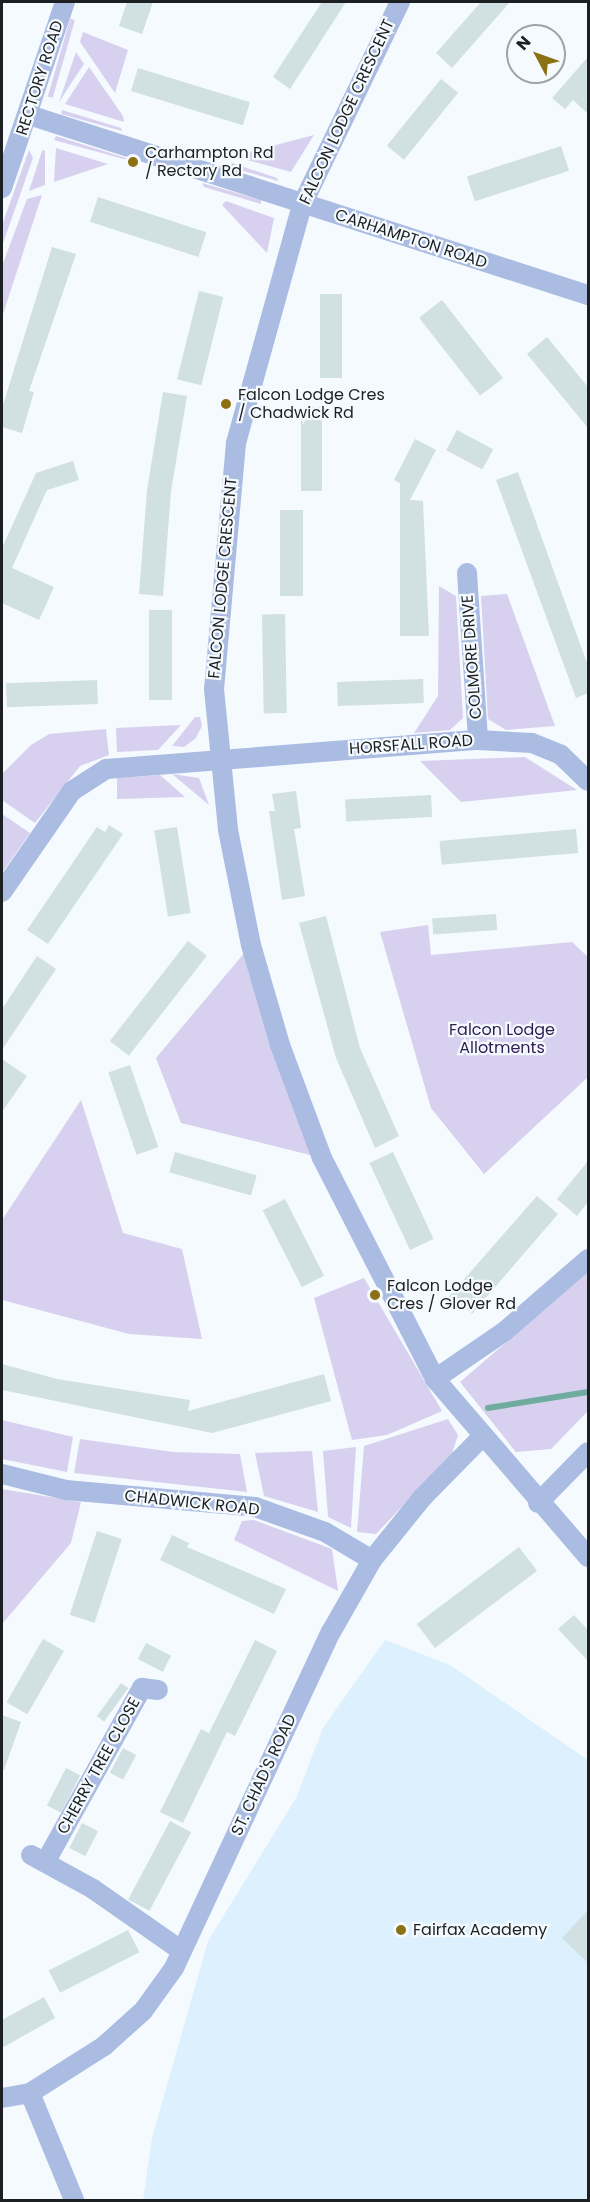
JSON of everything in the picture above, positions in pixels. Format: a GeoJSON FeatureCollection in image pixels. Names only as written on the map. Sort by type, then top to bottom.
{"type":"FeatureCollection","features":[{"type":"Feature","properties":{"kind":"street","name":"RECTORY ROAD"},"geometry":{"type":"LineString","coordinates":[[2,188],[66,2]]}},
{"type":"Feature","properties":{"kind":"street","name":"FALCON LODGE CRESCENT"},"geometry":{"type":"LineString","coordinates":[[400,2],[302,205],[236,443],[216,640],[221,758],[228,830],[251,945],[306,1122],[435,1379],[481,1438],[588,1557]]}},
{"type":"Feature","properties":{"kind":"street","name":"CARHAMPTON ROAD"},"geometry":{"type":"LineString","coordinates":[[29,115],[302,205],[588,295]]}},
{"type":"Feature","properties":{"kind":"street","name":"COLMORE DRIVE"},"geometry":{"type":"LineString","coordinates":[[466,573],[478,740]]}},
{"type":"Feature","properties":{"kind":"street","name":"HORSFALL ROAD"},"geometry":{"type":"LineString","coordinates":[[221,758],[478,740],[532,742],[561,755],[588,781]]}},
{"type":"Feature","properties":{"kind":"street"},"geometry":{"type":"LineString","coordinates":[[2,892],[85,780],[106,769],[221,758]]}},
{"type":"Feature","properties":{"kind":"street"},"geometry":{"type":"LineString","coordinates":[[435,1379],[505,1331],[588,1259]]}},
{"type":"Feature","properties":{"kind":"street","name":"ST. CHAD'S ROAD"},"geometry":{"type":"LineString","coordinates":[[2,2098],[30,2093],[104,2046],[143,2011],[182,1951],[331,1632],[372,1560],[422,1498],[481,1438]]}},
{"type":"Feature","properties":{"kind":"street"},"geometry":{"type":"LineString","coordinates":[[538,1503],[588,1452]]}},
{"type":"Feature","properties":{"kind":"street","name":"CHADWICK ROAD"},"geometry":{"type":"LineString","coordinates":[[2,1474],[66,1490],[255,1507],[324,1532],[372,1560]]}},
{"type":"Feature","properties":{"kind":"street","name":"CHERRY TREE CLOSE"},"geometry":{"type":"LineString","coordinates":[[158,1690],[142,1688],[39,1858],[182,1951]]}},
{"type":"Feature","properties":{"kind":"street"},"geometry":{"type":"LineString","coordinates":[[30,2093],[74,2200]]}},
{"type":"Feature","properties":{"kind":"shaded area","name":"Fairfax Academy"},"geometry":{"type":"Polygon","coordinates":[[[385,1640],[450,1665],[588,1760],[588,2200],[143,2200],[152,2138],[208,1941],[296,1798],[323,1728],[385,1640]]]}},
{"type":"Feature","properties":{"kind":"green space"},"geometry":{"type":"Polygon","coordinates":[[[70,19],[75,20],[53,98],[48,96],[70,19]]]}},
{"type":"Feature","properties":{"kind":"green space"},"geometry":{"type":"Polygon","coordinates":[[[83,32],[128,50],[115,93],[80,42],[83,32]]]}},
{"type":"Feature","properties":{"kind":"green space"},"geometry":{"type":"Polygon","coordinates":[[[76,52],[84,64],[59,102],[76,52]]]}},
{"type":"Feature","properties":{"kind":"green space"},"geometry":{"type":"Polygon","coordinates":[[[89,67],[123,116],[124,122],[65,104],[89,67]]]}},
{"type":"Feature","properties":{"kind":"green space"},"geometry":{"type":"Polygon","coordinates":[[[62,110],[121,128],[122,131],[61,114],[62,110]]]}},
{"type":"Feature","properties":{"kind":"green space"},"geometry":{"type":"Polygon","coordinates":[[[314,135],[291,172],[240,158],[242,154],[314,135]]]}},
{"type":"Feature","properties":{"kind":"green space"},"geometry":{"type":"Polygon","coordinates":[[[56,136],[126,158],[127,160],[54,140],[56,136]]]}},
{"type":"Feature","properties":{"kind":"green space"},"geometry":{"type":"Polygon","coordinates":[[[56,148],[108,164],[54,182],[56,148]]]}},
{"type":"Feature","properties":{"kind":"green space"},"geometry":{"type":"Polygon","coordinates":[[[29,150],[33,158],[2,246],[2,225],[29,150]]]}},
{"type":"Feature","properties":{"kind":"green space"},"geometry":{"type":"Polygon","coordinates":[[[45,150],[45,185],[29,191],[42,151],[45,150]]]}},
{"type":"Feature","properties":{"kind":"green space"},"geometry":{"type":"Polygon","coordinates":[[[232,163],[277,178],[278,181],[230,167],[232,163]]]}},
{"type":"Feature","properties":{"kind":"green space"},"geometry":{"type":"Polygon","coordinates":[[[202,183],[261,200],[261,204],[204,187],[202,183]]]}},
{"type":"Feature","properties":{"kind":"green space"},"geometry":{"type":"Polygon","coordinates":[[[42,195],[2,317],[2,266],[27,199],[42,195]]]}},
{"type":"Feature","properties":{"kind":"green space"},"geometry":{"type":"Polygon","coordinates":[[[226,201],[274,218],[267,253],[222,205],[226,201]]]}},
{"type":"Feature","properties":{"kind":"green space"},"geometry":{"type":"Polygon","coordinates":[[[439,586],[456,596],[463,718],[450,730],[414,733],[438,696],[439,586]]]}},
{"type":"Feature","properties":{"kind":"green space"},"geometry":{"type":"Polygon","coordinates":[[[507,594],[555,726],[506,730],[488,719],[481,596],[507,594]]]}},
{"type":"Feature","properties":{"kind":"green space"},"geometry":{"type":"Polygon","coordinates":[[[195,717],[200,717],[202,726],[196,738],[184,747],[172,746],[195,717]]]}},
{"type":"Feature","properties":{"kind":"green space"},"geometry":{"type":"Polygon","coordinates":[[[181,725],[158,750],[117,752],[116,728],[181,725]]]}},
{"type":"Feature","properties":{"kind":"green space"},"geometry":{"type":"Polygon","coordinates":[[[106,729],[109,755],[80,766],[35,823],[2,800],[2,774],[31,745],[49,734],[106,729]]]}},
{"type":"Feature","properties":{"kind":"green space"},"geometry":{"type":"Polygon","coordinates":[[[525,757],[577,790],[461,802],[420,761],[525,757]]]}},
{"type":"Feature","properties":{"kind":"green space"},"geometry":{"type":"Polygon","coordinates":[[[172,774],[199,778],[209,805],[172,774]]]}},
{"type":"Feature","properties":{"kind":"green space"},"geometry":{"type":"Polygon","coordinates":[[[160,775],[185,797],[117,799],[117,778],[160,775]]]}},
{"type":"Feature","properties":{"kind":"green space"},"geometry":{"type":"Polygon","coordinates":[[[2,814],[30,833],[2,873],[2,814]]]}},
{"type":"Feature","properties":{"kind":"green space","name":"Falcon Lodge Allotments"},"geometry":{"type":"Polygon","coordinates":[[[428,925],[431,955],[572,942],[588,957],[588,1077],[484,1174],[431,1108],[380,932],[428,925]]]}},
{"type":"Feature","properties":{"kind":"green space"},"geometry":{"type":"Polygon","coordinates":[[[251,945],[322,1158],[181,1123],[156,1058],[251,945]]]}},
{"type":"Feature","properties":{"kind":"green space"},"geometry":{"type":"Polygon","coordinates":[[[81,1100],[123,1233],[182,1249],[202,1339],[129,1334],[2,1300],[2,1220],[81,1100]]]}},
{"type":"Feature","properties":{"kind":"green space"},"geometry":{"type":"Polygon","coordinates":[[[588,1272],[588,1411],[551,1449],[516,1452],[460,1382],[588,1272]]]}},
{"type":"Feature","properties":{"kind":"green space"},"geometry":{"type":"Polygon","coordinates":[[[364,1278],[442,1411],[387,1435],[352,1440],[314,1298],[364,1278]]]}},
{"type":"Feature","properties":{"kind":"green space"},"geometry":{"type":"Polygon","coordinates":[[[448,1419],[458,1435],[452,1454],[376,1534],[357,1532],[364,1446],[448,1419]]]}},
{"type":"Feature","properties":{"kind":"green space"},"geometry":{"type":"Polygon","coordinates":[[[2,1420],[73,1437],[67,1472],[2,1459],[2,1420]]]}},
{"type":"Feature","properties":{"kind":"green space"},"geometry":{"type":"Polygon","coordinates":[[[80,1439],[173,1452],[240,1454],[247,1492],[74,1473],[80,1439]]]}},
{"type":"Feature","properties":{"kind":"green space"},"geometry":{"type":"Polygon","coordinates":[[[356,1447],[351,1528],[328,1517],[323,1451],[356,1447]]]}},
{"type":"Feature","properties":{"kind":"green space"},"geometry":{"type":"Polygon","coordinates":[[[312,1451],[318,1512],[264,1496],[255,1453],[312,1451]]]}},
{"type":"Feature","properties":{"kind":"green space"},"geometry":{"type":"Polygon","coordinates":[[[2,1489],[81,1502],[71,1543],[2,1624],[2,1489]]]}},
{"type":"Feature","properties":{"kind":"green space"},"geometry":{"type":"Polygon","coordinates":[[[254,1520],[332,1549],[338,1591],[234,1540],[242,1521],[254,1520]]]}},
{"type":"Feature","properties":{"kind":"building"},"geometry":{"type":"Polygon","coordinates":[[[127,2],[153,2],[142,34],[119,26],[127,2]]]}},
{"type":"Feature","properties":{"kind":"building"},"geometry":{"type":"Polygon","coordinates":[[[322,2],[346,2],[290,89],[273,77],[322,2]]]}},
{"type":"Feature","properties":{"kind":"building"},"geometry":{"type":"Polygon","coordinates":[[[481,2],[510,2],[452,68],[436,53],[481,2]]]}},
{"type":"Feature","properties":{"kind":"building"},"geometry":{"type":"Polygon","coordinates":[[[588,57],[588,114],[573,100],[565,109],[552,98],[588,57]]]}},
{"type":"Feature","properties":{"kind":"building"},"geometry":{"type":"Polygon","coordinates":[[[138,68],[250,102],[243,125],[131,91],[138,68]]]}},
{"type":"Feature","properties":{"kind":"building"},"geometry":{"type":"Polygon","coordinates":[[[441,79],[458,93],[404,160],[387,146],[441,79]]]}},
{"type":"Feature","properties":{"kind":"building"},"geometry":{"type":"Polygon","coordinates":[[[561,146],[569,171],[475,201],[467,177],[561,146]]]}},
{"type":"Feature","properties":{"kind":"building"},"geometry":{"type":"Polygon","coordinates":[[[98,197],[206,232],[198,257],[90,222],[98,197]]]}},
{"type":"Feature","properties":{"kind":"building"},"geometry":{"type":"Polygon","coordinates":[[[52,247],[76,254],[29,391],[34,392],[22,433],[2,427],[2,408],[52,247]]]}},
{"type":"Feature","properties":{"kind":"building"},"geometry":{"type":"Polygon","coordinates":[[[199,291],[223,297],[201,385],[177,379],[199,291]]]}},
{"type":"Feature","properties":{"kind":"building"},"geometry":{"type":"Polygon","coordinates":[[[320,294],[342,294],[342,378],[320,378],[320,294]]]}},
{"type":"Feature","properties":{"kind":"building"},"geometry":{"type":"Polygon","coordinates":[[[442,300],[503,378],[480,396],[419,318],[442,300]]]}},
{"type":"Feature","properties":{"kind":"building"},"geometry":{"type":"Polygon","coordinates":[[[547,337],[588,387],[588,428],[527,354],[547,337]]]}},
{"type":"Feature","properties":{"kind":"building"},"geometry":{"type":"Polygon","coordinates":[[[163,392],[187,396],[171,491],[163,596],[139,594],[147,490],[163,392]]]}},
{"type":"Feature","properties":{"kind":"building"},"geometry":{"type":"Polygon","coordinates":[[[301,407],[322,407],[322,491],[301,491],[301,407]]]}},
{"type":"Feature","properties":{"kind":"building"},"geometry":{"type":"Polygon","coordinates":[[[457,430],[493,449],[482,470],[446,450],[457,430]]]}},
{"type":"Feature","properties":{"kind":"building"},"geometry":{"type":"Polygon","coordinates":[[[415,439],[436,450],[410,500],[423,501],[429,636],[400,636],[400,483],[394,480],[415,439]]]}},
{"type":"Feature","properties":{"kind":"building"},"geometry":{"type":"Polygon","coordinates":[[[73,461],[79,480],[47,490],[12,568],[54,587],[39,620],[2,603],[2,548],[36,473],[73,461]]]}},
{"type":"Feature","properties":{"kind":"building"},"geometry":{"type":"Polygon","coordinates":[[[518,472],[588,666],[588,693],[576,698],[496,480],[518,472]]]}},
{"type":"Feature","properties":{"kind":"building"},"geometry":{"type":"Polygon","coordinates":[[[280,510],[303,510],[303,596],[280,596],[280,510]]]}},
{"type":"Feature","properties":{"kind":"building"},"geometry":{"type":"Polygon","coordinates":[[[149,610],[172,610],[172,700],[149,700],[149,610]]]}},
{"type":"Feature","properties":{"kind":"building"},"geometry":{"type":"Polygon","coordinates":[[[262,614],[285,614],[287,713],[264,713],[262,614]]]}},
{"type":"Feature","properties":{"kind":"building"},"geometry":{"type":"Polygon","coordinates":[[[423,679],[424,703],[338,706],[337,682],[423,679]]]}},
{"type":"Feature","properties":{"kind":"building"},"geometry":{"type":"Polygon","coordinates":[[[97,680],[98,704],[7,707],[6,683],[97,680]]]}},
{"type":"Feature","properties":{"kind":"building"},"geometry":{"type":"Polygon","coordinates":[[[296,791],[301,828],[294,829],[305,896],[282,900],[269,811],[275,811],[272,794],[296,791]]]}},
{"type":"Feature","properties":{"kind":"building"},"geometry":{"type":"Polygon","coordinates":[[[431,795],[432,817],[346,821],[345,800],[431,795]]]}},
{"type":"Feature","properties":{"kind":"building"},"geometry":{"type":"Polygon","coordinates":[[[109,825],[123,834],[48,944],[27,930],[97,827],[105,832],[109,825]]]}},
{"type":"Feature","properties":{"kind":"building"},"geometry":{"type":"Polygon","coordinates":[[[177,827],[191,913],[168,917],[154,831],[177,827]]]}},
{"type":"Feature","properties":{"kind":"building"},"geometry":{"type":"Polygon","coordinates":[[[576,829],[578,853],[442,865],[440,841],[576,829]]]}},
{"type":"Feature","properties":{"kind":"building"},"geometry":{"type":"Polygon","coordinates":[[[496,914],[497,930],[433,934],[432,918],[496,914]]]}},
{"type":"Feature","properties":{"kind":"building"},"geometry":{"type":"Polygon","coordinates":[[[326,916],[360,1048],[399,1136],[375,1148],[336,1058],[299,923],[326,916]]]}},
{"type":"Feature","properties":{"kind":"building"},"geometry":{"type":"Polygon","coordinates":[[[188,941],[207,956],[129,1056],[110,1041],[188,941]]]}},
{"type":"Feature","properties":{"kind":"building"},"geometry":{"type":"Polygon","coordinates":[[[37,956],[56,969],[2,1050],[2,1009],[37,956]]]}},
{"type":"Feature","properties":{"kind":"building"},"geometry":{"type":"Polygon","coordinates":[[[2,1059],[27,1076],[2,1112],[2,1059]]]}},
{"type":"Feature","properties":{"kind":"building"},"geometry":{"type":"Polygon","coordinates":[[[130,1065],[158,1147],[137,1155],[108,1072],[130,1065]]]}},
{"type":"Feature","properties":{"kind":"building"},"geometry":{"type":"Polygon","coordinates":[[[175,1152],[257,1175],[251,1196],[169,1172],[175,1152]]]}},
{"type":"Feature","properties":{"kind":"building"},"geometry":{"type":"Polygon","coordinates":[[[393,1152],[434,1239],[410,1250],[369,1163],[393,1152]]]}},
{"type":"Feature","properties":{"kind":"building"},"geometry":{"type":"Polygon","coordinates":[[[588,1161],[588,1202],[577,1216],[557,1199],[588,1161]]]}},
{"type":"Feature","properties":{"kind":"building"},"geometry":{"type":"Polygon","coordinates":[[[537,1196],[558,1214],[472,1314],[462,1305],[457,1311],[445,1301],[537,1196]]]}},
{"type":"Feature","properties":{"kind":"building"},"geometry":{"type":"Polygon","coordinates":[[[285,1199],[324,1276],[302,1287],[263,1210],[285,1199]]]}},
{"type":"Feature","properties":{"kind":"building"},"geometry":{"type":"Polygon","coordinates":[[[2,1364],[57,1379],[190,1400],[188,1411],[324,1374],[331,1401],[212,1433],[2,1390],[2,1364]]]}},
{"type":"Feature","properties":{"kind":"building"},"geometry":{"type":"Polygon","coordinates":[[[97,1531],[122,1539],[95,1623],[70,1615],[97,1531]]]}},
{"type":"Feature","properties":{"kind":"building"},"geometry":{"type":"Polygon","coordinates":[[[172,1535],[189,1543],[187,1547],[286,1589],[274,1614],[160,1560],[172,1535]]]}},
{"type":"Feature","properties":{"kind":"building"},"geometry":{"type":"Polygon","coordinates":[[[519,1547],[537,1571],[435,1648],[417,1624],[519,1547]]]}},
{"type":"Feature","properties":{"kind":"building"},"geometry":{"type":"Polygon","coordinates":[[[574,1615],[588,1630],[588,1661],[558,1629],[574,1615]]]}},
{"type":"Feature","properties":{"kind":"building"},"geometry":{"type":"Polygon","coordinates":[[[43,1639],[64,1651],[27,1714],[6,1702],[43,1639]]]}},
{"type":"Feature","properties":{"kind":"building"},"geometry":{"type":"Polygon","coordinates":[[[255,1640],[277,1651],[235,1736],[227,1732],[183,1823],[160,1812],[201,1729],[209,1733],[255,1640]]]}},
{"type":"Feature","properties":{"kind":"building"},"geometry":{"type":"Polygon","coordinates":[[[146,1643],[171,1656],[163,1672],[138,1659],[146,1643]]]}},
{"type":"Feature","properties":{"kind":"building"},"geometry":{"type":"Polygon","coordinates":[[[121,1683],[128,1688],[104,1721],[97,1716],[121,1683]]]}},
{"type":"Feature","properties":{"kind":"building"},"geometry":{"type":"Polygon","coordinates":[[[2,1715],[21,1722],[4,1770],[2,1770],[2,1715]]]}},
{"type":"Feature","properties":{"kind":"building"},"geometry":{"type":"Polygon","coordinates":[[[123,1748],[136,1755],[123,1780],[110,1773],[123,1748]]]}},
{"type":"Feature","properties":{"kind":"building"},"geometry":{"type":"Polygon","coordinates":[[[66,1768],[80,1775],[61,1813],[47,1805],[66,1768]]]}},
{"type":"Feature","properties":{"kind":"building"},"geometry":{"type":"Polygon","coordinates":[[[170,1821],[191,1832],[149,1911],[128,1900],[170,1821]]]}},
{"type":"Feature","properties":{"kind":"building"},"geometry":{"type":"Polygon","coordinates":[[[82,1823],[98,1831],[85,1856],[69,1848],[82,1823]]]}},
{"type":"Feature","properties":{"kind":"building"},"geometry":{"type":"Polygon","coordinates":[[[588,1910],[588,1963],[562,1938],[588,1910]]]}},
{"type":"Feature","properties":{"kind":"building"},"geometry":{"type":"Polygon","coordinates":[[[128,1930],[139,1952],[60,1993],[49,1970],[128,1930]]]}},
{"type":"Feature","properties":{"kind":"building"},"geometry":{"type":"Polygon","coordinates":[[[44,1997],[55,2018],[2,2048],[2,2020],[44,1997]]]}},
{"type":"Feature","properties":{"kind":"waterway"},"geometry":{"type":"LineString","coordinates":[[488,1408],[588,1392]]}},
{"type":"Feature","properties":{"kind":"place","name":"Carhampton Rd / Rectory Rd"},"geometry":{"type":"Point","coordinates":[133,162]}},
{"type":"Feature","properties":{"kind":"place","name":"Falcon Lodge Cres / Chadwick Rd"},"geometry":{"type":"Point","coordinates":[226,404]}},
{"type":"Feature","properties":{"kind":"place","name":"Falcon Lodge Cres / Glover Rd"},"geometry":{"type":"Point","coordinates":[375,1295]}},
{"type":"Feature","properties":{"kind":"place","name":"Fairfax Academy"},"geometry":{"type":"Point","coordinates":[401,1930]}}]}
